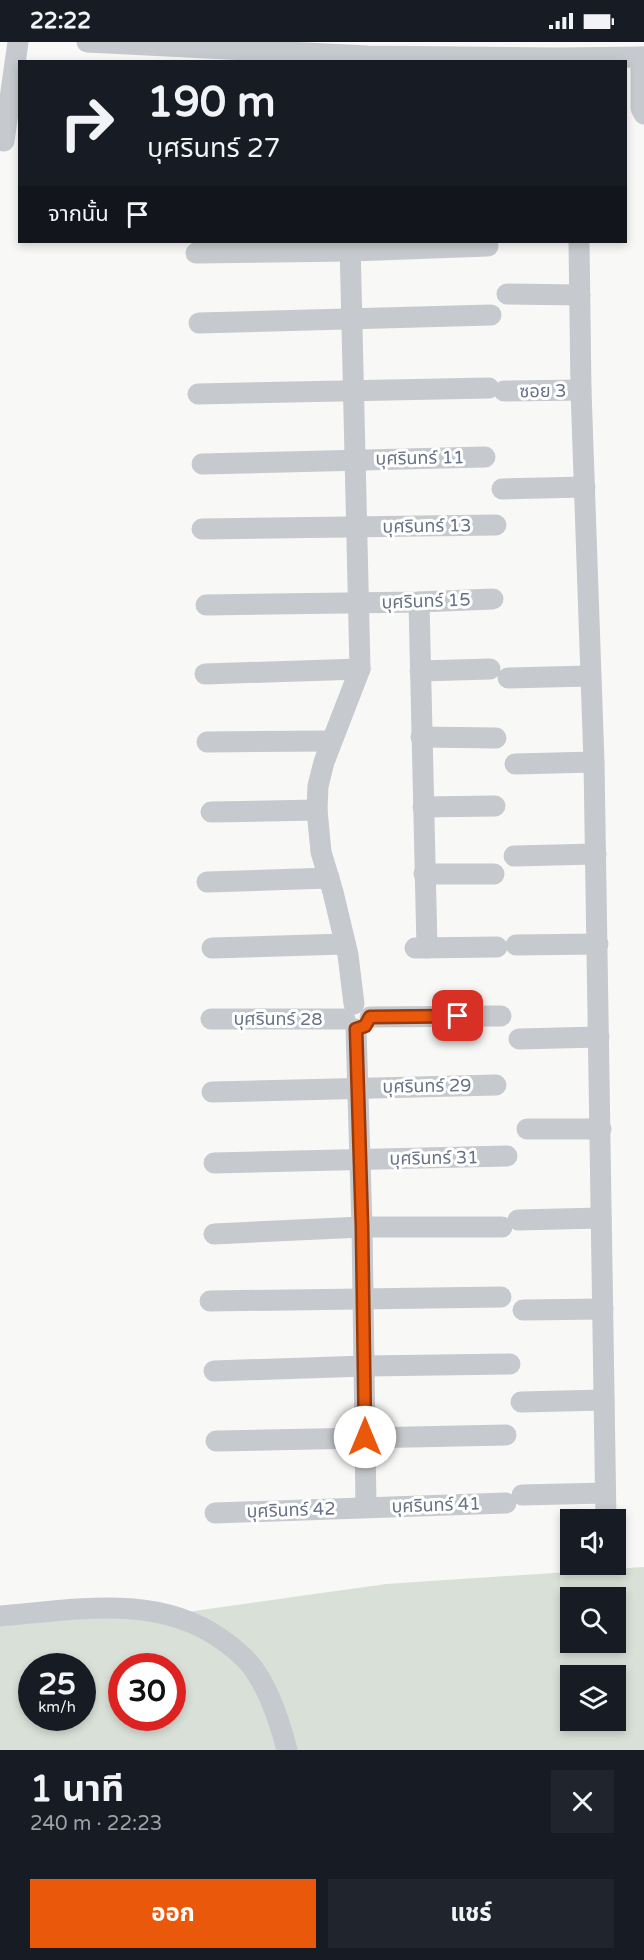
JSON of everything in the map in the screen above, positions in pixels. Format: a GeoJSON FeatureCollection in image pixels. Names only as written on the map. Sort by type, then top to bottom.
{"type":"FeatureCollection","features":[{"type":"Feature","properties":{"kind":"street"},"geometry":{"type":"LineString","coordinates":[[4,141],[18,42]]}},
{"type":"Feature","properties":{"kind":"street"},"geometry":{"type":"LineString","coordinates":[[87,42],[330,51],[368,58],[558,54],[586,60],[607,50],[643,57],[641,108],[644,114]]}},
{"type":"Feature","properties":{"kind":"street"},"geometry":{"type":"LineString","coordinates":[[579,243],[581,390],[598,944],[606,1509]]}},
{"type":"Feature","properties":{"kind":"street"},"geometry":{"type":"LineString","coordinates":[[196,253],[351,246],[488,246]]}},
{"type":"Feature","properties":{"kind":"street"},"geometry":{"type":"LineString","coordinates":[[351,246],[360,669],[330,741],[318,786],[318,810],[321,852],[345,944],[356,1017],[365,1366],[366,1507]]}},
{"type":"Feature","properties":{"kind":"street"},"geometry":{"type":"LineString","coordinates":[[507,294],[580,296]]}},
{"type":"Feature","properties":{"kind":"street"},"geometry":{"type":"LineString","coordinates":[[199,323],[491,315]]}},
{"type":"Feature","properties":{"kind":"street","name":"ซอย 3"},"geometry":{"type":"LineString","coordinates":[[198,394],[581,390]]}},
{"type":"Feature","properties":{"kind":"street","name":"บุศรินทร์ 11"},"geometry":{"type":"LineString","coordinates":[[202,464],[485,457]]}},
{"type":"Feature","properties":{"kind":"street"},"geometry":{"type":"LineString","coordinates":[[502,489],[585,487]]}},
{"type":"Feature","properties":{"kind":"street","name":"บุศรินทร์ 13"},"geometry":{"type":"LineString","coordinates":[[202,529],[496,525]]}},
{"type":"Feature","properties":{"kind":"street","name":"บุศรินทร์ 15"},"geometry":{"type":"LineString","coordinates":[[206,605],[419,602],[493,598]]}},
{"type":"Feature","properties":{"kind":"street"},"geometry":{"type":"LineString","coordinates":[[419,602],[424,874],[421,948],[598,944]]}},
{"type":"Feature","properties":{"kind":"street"},"geometry":{"type":"LineString","coordinates":[[205,674],[360,669]]}},
{"type":"Feature","properties":{"kind":"street"},"geometry":{"type":"LineString","coordinates":[[420,671],[590,676]]}},
{"type":"Feature","properties":{"kind":"street"},"geometry":{"type":"LineString","coordinates":[[421,737],[496,738]]}},
{"type":"Feature","properties":{"kind":"street"},"geometry":{"type":"LineString","coordinates":[[207,742],[330,741]]}},
{"type":"Feature","properties":{"kind":"street"},"geometry":{"type":"LineString","coordinates":[[515,764],[594,762]]}},
{"type":"Feature","properties":{"kind":"street"},"geometry":{"type":"LineString","coordinates":[[423,807],[495,806]]}},
{"type":"Feature","properties":{"kind":"street"},"geometry":{"type":"LineString","coordinates":[[211,812],[318,810]]}},
{"type":"Feature","properties":{"kind":"street"},"geometry":{"type":"LineString","coordinates":[[514,856],[596,854]]}},
{"type":"Feature","properties":{"kind":"street"},"geometry":{"type":"LineString","coordinates":[[424,874],[494,874]]}},
{"type":"Feature","properties":{"kind":"street"},"geometry":{"type":"LineString","coordinates":[[207,882],[329,878]]}},
{"type":"Feature","properties":{"kind":"street"},"geometry":{"type":"LineString","coordinates":[[212,948],[345,944]]}},
{"type":"Feature","properties":{"kind":"street","name":"บุศรินทร์ 28"},"geometry":{"type":"LineString","coordinates":[[211,1019],[501,1016]]}},
{"type":"Feature","properties":{"kind":"street"},"geometry":{"type":"LineString","coordinates":[[519,1039],[599,1037]]}},
{"type":"Feature","properties":{"kind":"street","name":"บุศรินทร์ 29"},"geometry":{"type":"LineString","coordinates":[[212,1092],[496,1085]]}},
{"type":"Feature","properties":{"kind":"street"},"geometry":{"type":"LineString","coordinates":[[527,1129],[601,1129]]}},
{"type":"Feature","properties":{"kind":"street","name":"บุศรินทร์ 31"},"geometry":{"type":"LineString","coordinates":[[214,1163],[507,1156]]}},
{"type":"Feature","properties":{"kind":"street"},"geometry":{"type":"LineString","coordinates":[[214,1234],[601,1218]]}},
{"type":"Feature","properties":{"kind":"street"},"geometry":{"type":"LineString","coordinates":[[210,1301],[501,1297]]}},
{"type":"Feature","properties":{"kind":"street"},"geometry":{"type":"LineString","coordinates":[[524,1310],[603,1309]]}},
{"type":"Feature","properties":{"kind":"street"},"geometry":{"type":"LineString","coordinates":[[214,1371],[510,1364]]}},
{"type":"Feature","properties":{"kind":"street"},"geometry":{"type":"LineString","coordinates":[[521,1402],[604,1400]]}},
{"type":"Feature","properties":{"kind":"street"},"geometry":{"type":"LineString","coordinates":[[216,1441],[506,1435]]}},
{"type":"Feature","properties":{"kind":"street","name":"บุศรินทร์ 41"},"geometry":{"type":"LineString","coordinates":[[366,1507],[605,1493]]}},
{"type":"Feature","properties":{"kind":"street","name":"บุศรินทร์ 42"},"geometry":{"type":"LineString","coordinates":[[215,1513],[366,1507]]}},
{"type":"Feature","properties":{"kind":"street"},"geometry":{"type":"LineString","coordinates":[[0,1616],[100,1607],[142,1609],[175,1616],[205,1628],[234,1648],[257,1673],[275,1709],[287,1750]]}},
{"type":"Feature","properties":{"kind":"shaded area"},"geometry":{"type":"Polygon","coordinates":[[[644,1567],[644,1750],[0,1750],[0,1626],[93,1617],[144,1618],[386,1584],[560,1573],[560,1575],[626,1575],[626,1568],[644,1567]]]}},
{"type":"Feature","properties":{"kind":"route"},"geometry":{"type":"LineString","coordinates":[[365,1437],[356,1029],[365,1026],[370,1017],[458,1016]]}}]}
